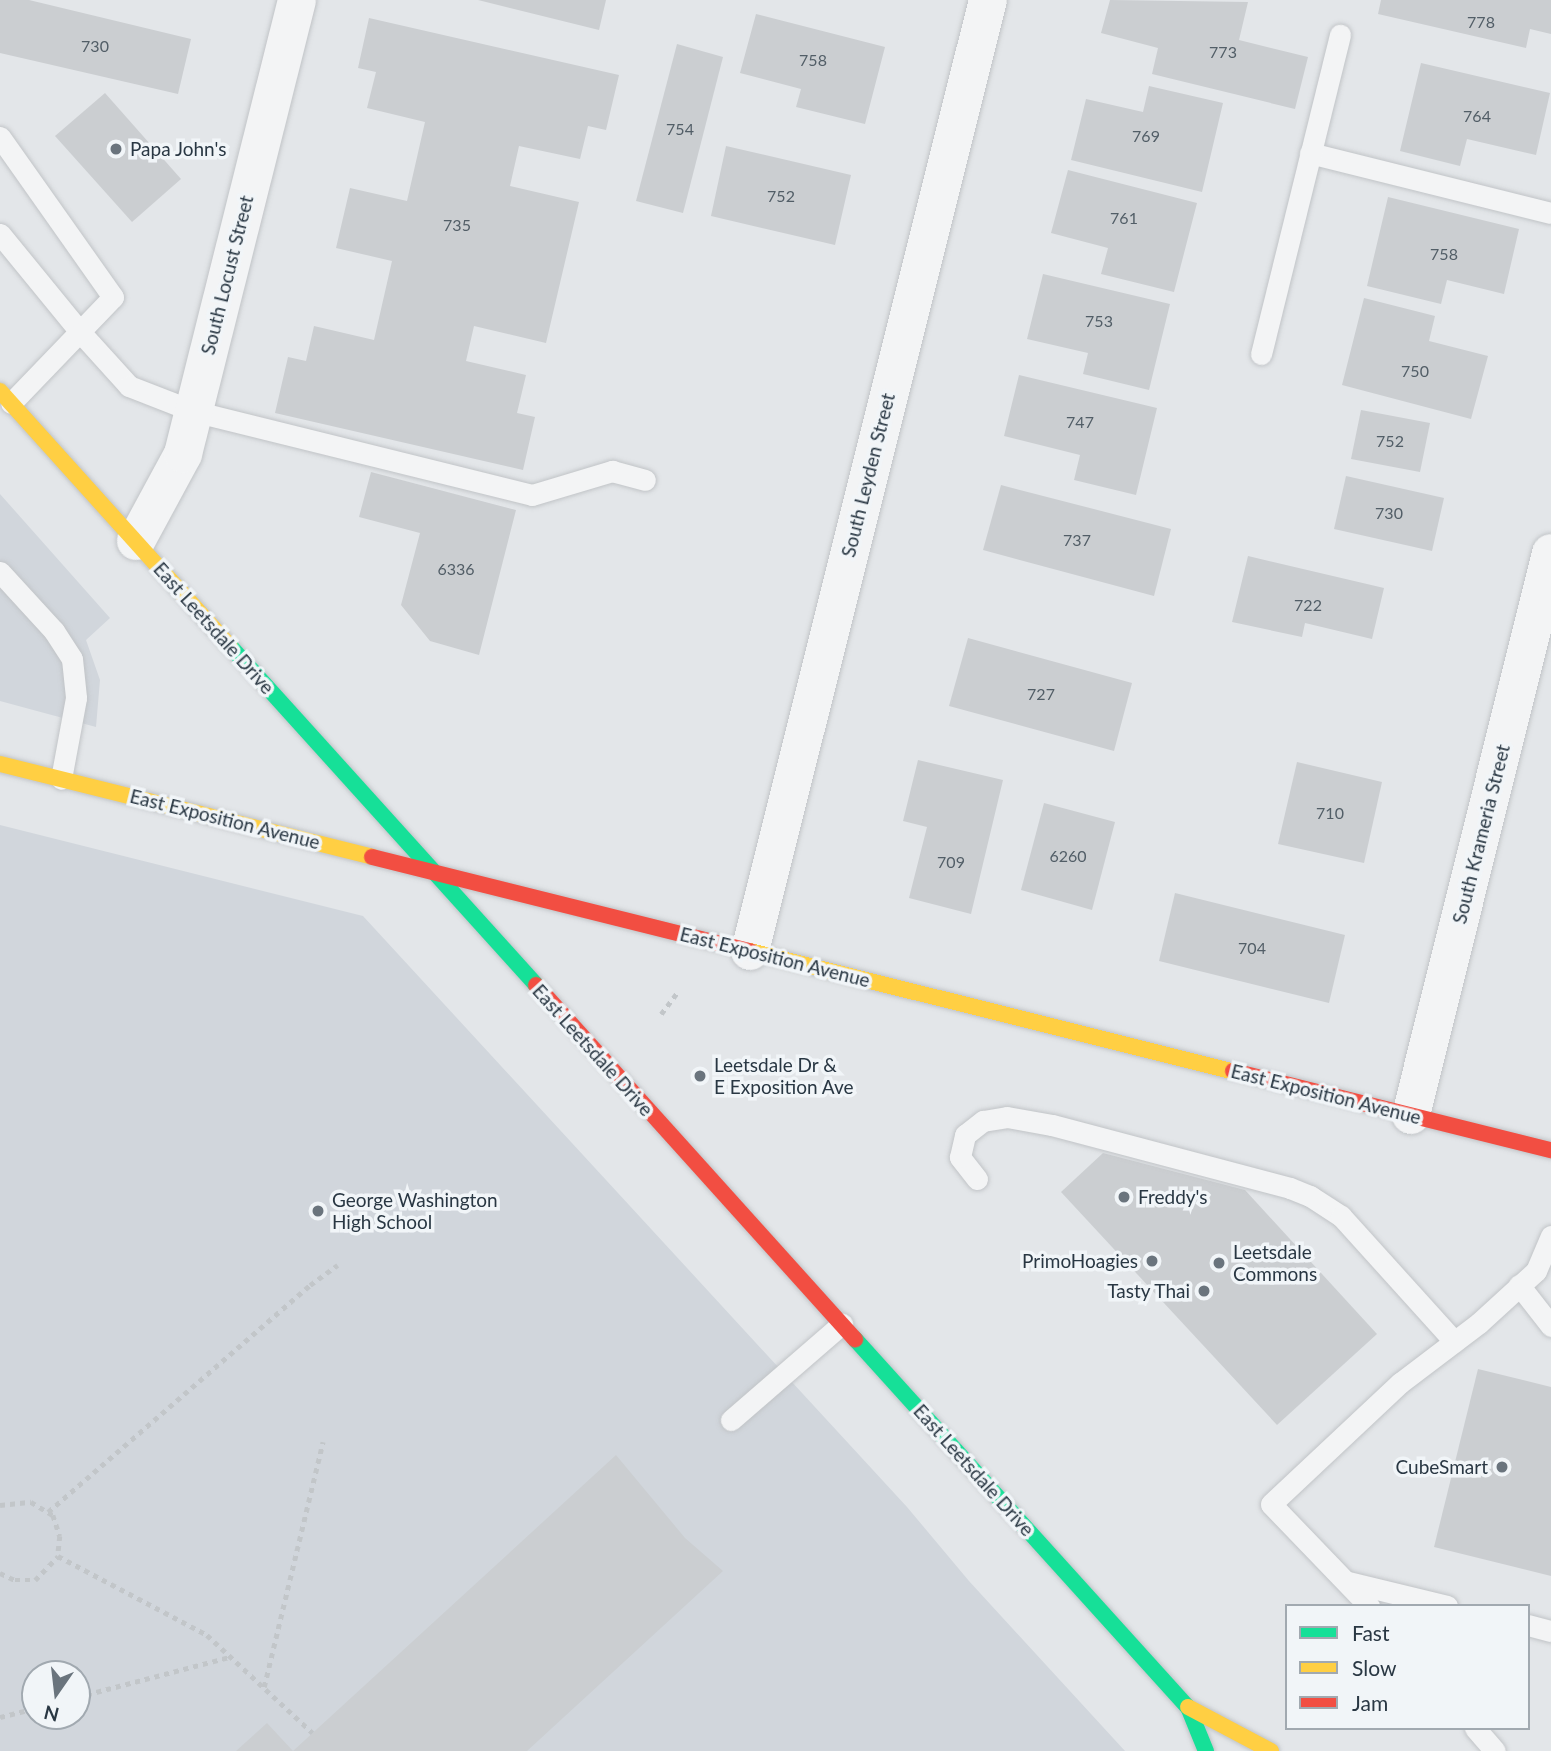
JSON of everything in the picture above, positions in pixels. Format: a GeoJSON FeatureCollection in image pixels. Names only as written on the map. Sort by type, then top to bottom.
{"type":"FeatureCollection","features":[{"type":"Feature","properties":{"kind":"main road","name":"East Leetsdale Drive"},"geometry":{"type":"LineString","coordinates":[[6,397],[1188,1707],[1270,1751]]}},
{"type":"Feature","properties":{"kind":"main road","name":"East Exposition Avenue"},"geometry":{"type":"LineString","coordinates":[[0,764],[1551,1150]]}},
{"type":"Feature","properties":{"kind":"main road","name":"East Leetsdale Drive"},"geometry":{"type":"LineString","coordinates":[[1188,1707],[1206,1751]]}},
{"type":"Feature","properties":{"kind":"street","name":"South Locust Street"},"geometry":{"type":"LineString","coordinates":[[136,541],[180,464],[297,0]]}},
{"type":"Feature","properties":{"kind":"street","name":"South Leyden Street"},"geometry":{"type":"LineString","coordinates":[[750,951],[988,0]]}},
{"type":"Feature","properties":{"kind":"street","name":"South Krameria Street"},"geometry":{"type":"LineString","coordinates":[[1411,1115],[1551,554]]}},
{"type":"Feature","properties":{"kind":"lane"},"geometry":{"type":"LineString","coordinates":[[1261,354],[1340,35]]}},
{"type":"Feature","properties":{"kind":"lane"},"geometry":{"type":"LineString","coordinates":[[0,137],[113,297],[81,333],[6,397]]}},
{"type":"Feature","properties":{"kind":"lane"},"geometry":{"type":"LineString","coordinates":[[1310,153],[1551,213]]}},
{"type":"Feature","properties":{"kind":"lane"},"geometry":{"type":"LineString","coordinates":[[0,234],[81,333],[129,386],[193,411],[533,495],[612,471],[645,480]]}},
{"type":"Feature","properties":{"kind":"lane"},"geometry":{"type":"LineString","coordinates":[[0,572],[54,631],[72,659],[76,698],[61,779]]}},
{"type":"Feature","properties":{"kind":"lane"},"geometry":{"type":"LineString","coordinates":[[977,1179],[960,1157],[965,1135],[982,1121],[1007,1117],[1052,1125],[1290,1188],[1310,1196],[1340,1216],[1454,1341]]}},
{"type":"Feature","properties":{"kind":"lane"},"geometry":{"type":"LineString","coordinates":[[1366,1604],[1271,1504],[1400,1383],[1479,1322],[1536,1270],[1551,1236]]}},
{"type":"Feature","properties":{"kind":"lane"},"geometry":{"type":"LineString","coordinates":[[1519,1285],[1551,1326]]}},
{"type":"Feature","properties":{"kind":"lane"},"geometry":{"type":"LineString","coordinates":[[732,1420],[842,1324]]}},
{"type":"Feature","properties":{"kind":"lane"},"geometry":{"type":"LineString","coordinates":[[1348,1582],[1439,1604]]}},
{"type":"Feature","properties":{"kind":"lane"},"geometry":{"type":"LineString","coordinates":[[1530,1626],[1551,1631]]}},
{"type":"Feature","properties":{"kind":"lane"},"geometry":{"type":"LineString","coordinates":[[1477,1730],[1492,1750]]}},
{"type":"Feature","properties":{"kind":"path"},"geometry":{"type":"LineString","coordinates":[[661,1014],[677,993]]}},
{"type":"Feature","properties":{"kind":"path"},"geometry":{"type":"LineString","coordinates":[[48,1512],[310,1285],[338,1265]]}},
{"type":"Feature","properties":{"kind":"path"},"geometry":{"type":"LineString","coordinates":[[263,1688],[323,1442]]}},
{"type":"Feature","properties":{"kind":"path"},"geometry":{"type":"LineString","coordinates":[[0,1505],[31,1502],[53,1515],[60,1536],[58,1556],[35,1580],[15,1580],[0,1573]]}},
{"type":"Feature","properties":{"kind":"path"},"geometry":{"type":"LineString","coordinates":[[58,1556],[207,1635],[313,1733]]}},
{"type":"Feature","properties":{"kind":"path"},"geometry":{"type":"LineString","coordinates":[[91,1693],[231,1657]]}},
{"type":"Feature","properties":{"kind":"path"},"geometry":{"type":"LineString","coordinates":[[0,1717],[21,1712]]}},
{"type":"Feature","properties":{"kind":"shaded area"},"geometry":{"type":"Polygon","coordinates":[[[0,494],[110,618],[86,640],[100,680],[96,727],[0,701],[0,494]]]}},
{"type":"Feature","properties":{"kind":"shaded area","name":"George Washington High School"},"geometry":{"type":"Polygon","coordinates":[[[0,825],[363,916],[907,1507],[969,1581],[1125,1751],[0,1751],[0,825]]]}},
{"type":"Feature","properties":{"kind":"building"},"geometry":{"type":"Polygon","coordinates":[[[0,0],[29,0],[191,39],[178,94],[0,53],[0,0]]]}},
{"type":"Feature","properties":{"kind":"building"},"geometry":{"type":"Polygon","coordinates":[[[478,0],[606,0],[599,30],[478,0]]]}},
{"type":"Feature","properties":{"kind":"building"},"geometry":{"type":"Polygon","coordinates":[[[1110,0],[1248,2],[1239,40],[1308,57],[1295,109],[1152,74],[1158,48],[1101,33],[1110,0]]]}},
{"type":"Feature","properties":{"kind":"building"},"geometry":{"type":"Polygon","coordinates":[[[1381,0],[1551,0],[1551,34],[1530,29],[1526,48],[1378,14],[1381,0]]]}},
{"type":"Feature","properties":{"kind":"building"},"geometry":{"type":"Polygon","coordinates":[[[756,14],[885,47],[865,124],[796,107],[801,89],[740,73],[756,14]]]}},
{"type":"Feature","properties":{"kind":"building"},"geometry":{"type":"Polygon","coordinates":[[[369,18],[619,75],[606,130],[588,126],[580,159],[519,146],[510,186],[579,202],[546,343],[474,326],[466,361],[526,375],[517,413],[535,417],[523,470],[275,413],[288,357],[306,361],[314,326],[374,340],[392,261],[336,248],[350,188],[407,201],[425,122],[367,108],[376,72],[358,68],[369,18]]]}},
{"type":"Feature","properties":{"kind":"building"},"geometry":{"type":"Polygon","coordinates":[[[677,44],[723,57],[683,213],[636,201],[677,44]]]}},
{"type":"Feature","properties":{"kind":"building"},"geometry":{"type":"Polygon","coordinates":[[[1421,63],[1550,93],[1536,155],[1467,139],[1460,166],[1400,151],[1421,63]]]}},
{"type":"Feature","properties":{"kind":"building"},"geometry":{"type":"Polygon","coordinates":[[[1149,86],[1223,103],[1202,192],[1071,160],[1086,99],[1143,112],[1149,86]]]}},
{"type":"Feature","properties":{"kind":"building"},"geometry":{"type":"Polygon","coordinates":[[[105,93],[181,179],[132,222],[55,136],[105,93]]]}},
{"type":"Feature","properties":{"kind":"building"},"geometry":{"type":"Polygon","coordinates":[[[726,146],[851,175],[835,245],[711,216],[726,146]]]}},
{"type":"Feature","properties":{"kind":"building"},"geometry":{"type":"Polygon","coordinates":[[[1068,170],[1197,203],[1174,292],[1101,274],[1108,248],[1051,233],[1068,170]]]}},
{"type":"Feature","properties":{"kind":"building"},"geometry":{"type":"Polygon","coordinates":[[[1388,197],[1519,229],[1504,294],[1447,280],[1441,304],[1367,286],[1388,197]]]}},
{"type":"Feature","properties":{"kind":"building"},"geometry":{"type":"Polygon","coordinates":[[[1043,274],[1170,304],[1149,390],[1083,374],[1088,353],[1027,339],[1043,274]]]}},
{"type":"Feature","properties":{"kind":"building"},"geometry":{"type":"Polygon","coordinates":[[[1364,298],[1435,316],[1429,341],[1488,356],[1471,419],[1342,385],[1364,298]]]}},
{"type":"Feature","properties":{"kind":"building"},"geometry":{"type":"Polygon","coordinates":[[[1019,375],[1157,408],[1136,495],[1074,480],[1080,455],[1004,436],[1019,375]]]}},
{"type":"Feature","properties":{"kind":"building"},"geometry":{"type":"Polygon","coordinates":[[[1361,410],[1430,423],[1420,472],[1351,459],[1361,410]]]}},
{"type":"Feature","properties":{"kind":"building"},"geometry":{"type":"Polygon","coordinates":[[[371,472],[516,510],[479,655],[430,641],[401,605],[420,533],[359,517],[371,472]]]}},
{"type":"Feature","properties":{"kind":"building"},"geometry":{"type":"Polygon","coordinates":[[[1346,476],[1444,498],[1432,551],[1334,529],[1346,476]]]}},
{"type":"Feature","properties":{"kind":"building"},"geometry":{"type":"Polygon","coordinates":[[[1001,485],[1171,529],[1154,596],[983,550],[1001,485]]]}},
{"type":"Feature","properties":{"kind":"building"},"geometry":{"type":"Polygon","coordinates":[[[1248,556],[1384,588],[1372,639],[1305,623],[1302,637],[1232,622],[1248,556]]]}},
{"type":"Feature","properties":{"kind":"building"},"geometry":{"type":"Polygon","coordinates":[[[968,638],[1132,683],[1114,751],[949,706],[968,638]]]}},
{"type":"Feature","properties":{"kind":"building"},"geometry":{"type":"Polygon","coordinates":[[[918,760],[1003,780],[971,914],[909,898],[927,827],[903,821],[918,760]]]}},
{"type":"Feature","properties":{"kind":"building"},"geometry":{"type":"Polygon","coordinates":[[[1297,762],[1382,782],[1364,863],[1278,844],[1297,762]]]}},
{"type":"Feature","properties":{"kind":"building"},"geometry":{"type":"Polygon","coordinates":[[[1044,803],[1115,822],[1092,910],[1021,890],[1044,803]]]}},
{"type":"Feature","properties":{"kind":"building"},"geometry":{"type":"Polygon","coordinates":[[[1175,893],[1345,935],[1329,1003],[1159,961],[1175,893]]]}},
{"type":"Feature","properties":{"kind":"building","name":"Leetsdale Commons"},"geometry":{"type":"Polygon","coordinates":[[[1103,1153],[1245,1190],[1377,1334],[1277,1425],[1061,1192],[1103,1153]]]}},
{"type":"Feature","properties":{"kind":"building","name":"CubeSmart"},"geometry":{"type":"Polygon","coordinates":[[[1478,1369],[1551,1387],[1551,1576],[1434,1547],[1478,1369]]]}},
{"type":"Feature","properties":{"kind":"building"},"geometry":{"type":"Polygon","coordinates":[[[616,1455],[685,1538],[723,1571],[527,1751],[293,1751],[616,1455]]]}},
{"type":"Feature","properties":{"kind":"building"},"geometry":{"type":"Polygon","coordinates":[[[267,1723],[293,1751],[236,1751],[267,1723]]]}},
{"type":"Feature","properties":{"kind":"traffic: fast"},"geometry":{"type":"LineString","coordinates":[[230,646],[536,985]]}},
{"type":"Feature","properties":{"kind":"traffic: fast"},"geometry":{"type":"LineString","coordinates":[[855,1339],[1188,1707],[1206,1751]]}},
{"type":"Feature","properties":{"kind":"traffic: slow"},"geometry":{"type":"LineString","coordinates":[[0,391],[230,646]]}},
{"type":"Feature","properties":{"kind":"traffic: slow"},"geometry":{"type":"LineString","coordinates":[[0,764],[372,857]]}},
{"type":"Feature","properties":{"kind":"traffic: slow"},"geometry":{"type":"LineString","coordinates":[[750,951],[1233,1071]]}},
{"type":"Feature","properties":{"kind":"traffic: slow"},"geometry":{"type":"LineString","coordinates":[[1188,1707],[1271,1751]]}},
{"type":"Feature","properties":{"kind":"traffic: jam"},"geometry":{"type":"LineString","coordinates":[[372,857],[750,951]]}},
{"type":"Feature","properties":{"kind":"traffic: jam"},"geometry":{"type":"LineString","coordinates":[[536,985],[855,1339]]}},
{"type":"Feature","properties":{"kind":"traffic: jam"},"geometry":{"type":"LineString","coordinates":[[1233,1071],[1551,1150]]}},
{"type":"Feature","properties":{"kind":"place","name":"Papa John's"},"geometry":{"type":"Point","coordinates":[116,149]}},
{"type":"Feature","properties":{"kind":"place","name":"Leetsdale Dr & E Exposition Ave"},"geometry":{"type":"Point","coordinates":[700,1076]}},
{"type":"Feature","properties":{"kind":"place","name":"Freddy's"},"geometry":{"type":"Point","coordinates":[1124,1197]}},
{"type":"Feature","properties":{"kind":"place","name":"George Washington High School"},"geometry":{"type":"Point","coordinates":[318,1211]}},
{"type":"Feature","properties":{"kind":"place","name":"PrimoHoagies"},"geometry":{"type":"Point","coordinates":[1152,1261]}},
{"type":"Feature","properties":{"kind":"place","name":"Leetsdale Commons"},"geometry":{"type":"Point","coordinates":[1219,1263]}},
{"type":"Feature","properties":{"kind":"place","name":"Tasty Thai"},"geometry":{"type":"Point","coordinates":[1204,1291]}},
{"type":"Feature","properties":{"kind":"place","name":"CubeSmart"},"geometry":{"type":"Point","coordinates":[1502,1467]}}]}
